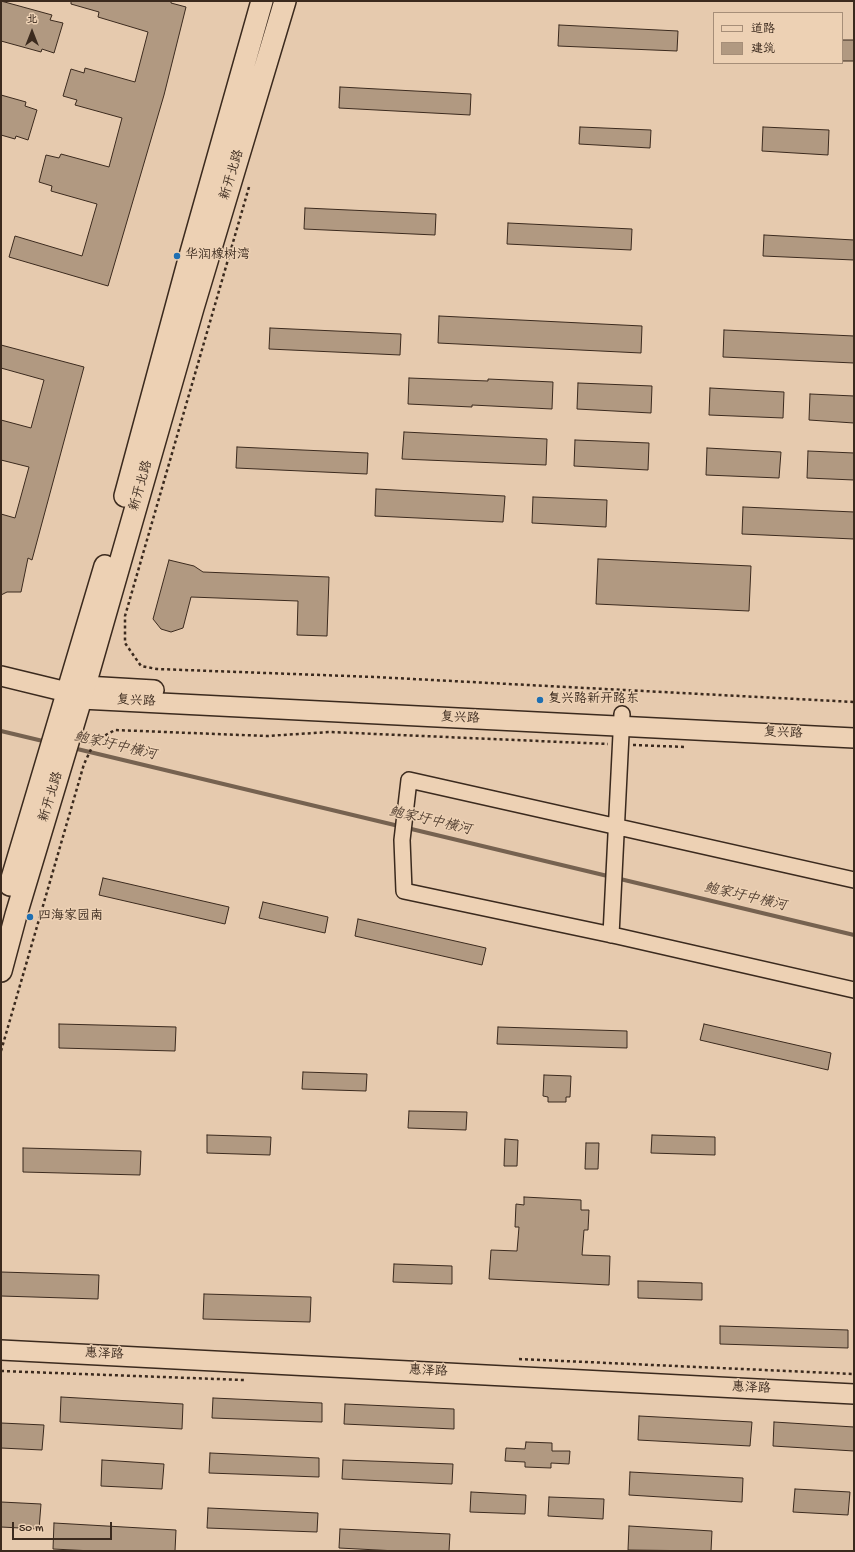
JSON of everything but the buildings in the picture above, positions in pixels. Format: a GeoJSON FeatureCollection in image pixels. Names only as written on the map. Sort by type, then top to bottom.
{"type":"FeatureCollection","features":[{"type":"Feature","properties":{"kind":"main road","name":"新开北路"},"geometry":{"type":"LineString","coordinates":[[78,692],[116,528],[188,263],[262,1]]}},
{"type":"Feature","properties":{"kind":"main road","name":"新开北路"},"geometry":{"type":"LineString","coordinates":[[1,917],[78,692],[285,1]]}},
{"type":"Feature","properties":{"kind":"main road","name":"新开北路"},"geometry":{"type":"LineString","coordinates":[[1,971],[55,760]]}},
{"type":"Feature","properties":{"kind":"street","name":"复兴路"},"geometry":{"type":"LineString","coordinates":[[1,676],[78,692],[540,711],[732,731],[854,738]]}},
{"type":"Feature","properties":{"kind":"street","name":"复兴路"},"geometry":{"type":"LineString","coordinates":[[622,720],[854,726]]}},
{"type":"Feature","properties":{"kind":"street"},"geometry":{"type":"LineString","coordinates":[[611,935],[622,720]]}},
{"type":"Feature","properties":{"kind":"street"},"geometry":{"type":"LineString","coordinates":[[854,880],[409,780],[402,840],[404,891],[611,935],[854,990]]}},
{"type":"Feature","properties":{"kind":"street","name":"惠泽路"},"geometry":{"type":"LineString","coordinates":[[1,1350],[854,1394]]}},
{"type":"Feature","properties":{"kind":"path"},"geometry":{"type":"LineString","coordinates":[[249,185],[125,616],[125,643],[141,666],[157,669],[375,677],[854,702]]}},
{"type":"Feature","properties":{"kind":"path"},"geometry":{"type":"LineString","coordinates":[[1,1051],[84,764],[95,741],[115,730],[267,736],[330,732],[609,744]]}},
{"type":"Feature","properties":{"kind":"path"},"geometry":{"type":"LineString","coordinates":[[632,745],[688,747]]}},
{"type":"Feature","properties":{"kind":"path"},"geometry":{"type":"LineString","coordinates":[[586,1361],[854,1374]]}},
{"type":"Feature","properties":{"kind":"waterway","name":"鲍家圩中横河"},"geometry":{"type":"LineString","coordinates":[[1,731],[47,742]]}},
{"type":"Feature","properties":{"kind":"waterway","name":"鲍家圩中横河"},"geometry":{"type":"LineString","coordinates":[[73,748],[854,935]]}},
{"type":"Feature","properties":{"kind":"place","name":"华润橡树湾"},"geometry":{"type":"Point","coordinates":[177,256]}},
{"type":"Feature","properties":{"kind":"place","name":"复兴路新开路东"},"geometry":{"type":"Point","coordinates":[540,700]}},
{"type":"Feature","properties":{"kind":"place","name":"四海家园南"},"geometry":{"type":"Point","coordinates":[30,917]}}]}
